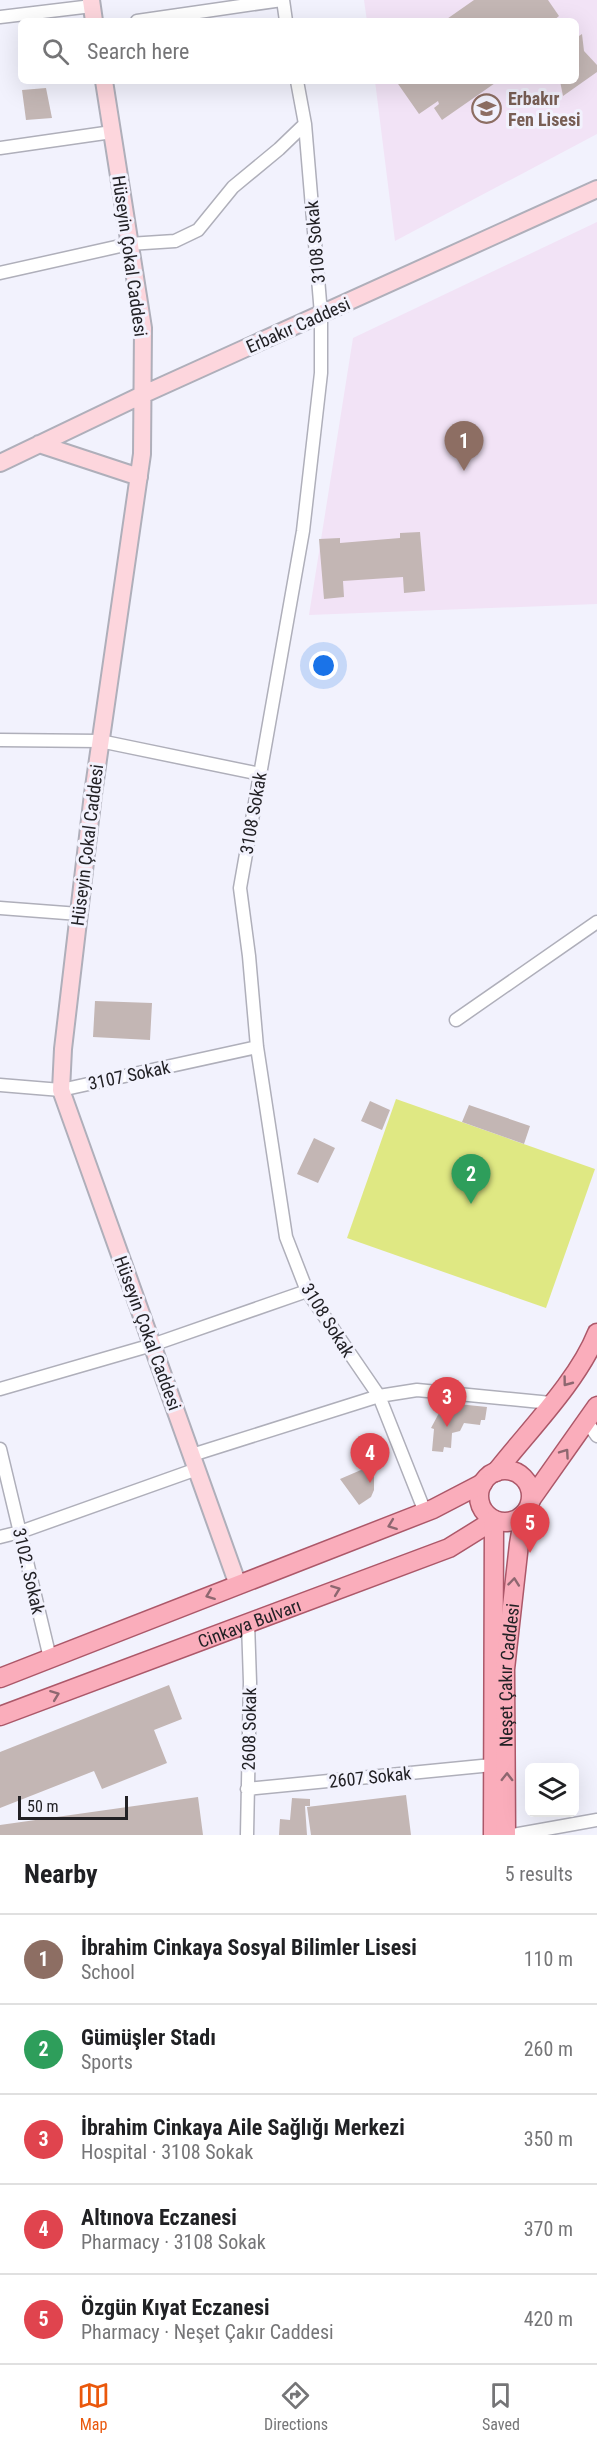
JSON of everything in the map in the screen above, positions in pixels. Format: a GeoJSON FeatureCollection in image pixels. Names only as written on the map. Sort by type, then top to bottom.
{"type":"FeatureCollection","features":[{"type":"Feature","properties":{"kind":"main road"},"geometry":{"type":"LineString","coordinates":[[597,1333],[592,1346],[551,1403],[480,1489],[480,1504],[488,1516],[494,1520],[510,1522],[528,1506],[592,1429],[597,1406]]}},
{"type":"Feature","properties":{"kind":"main road"},"geometry":{"type":"LineString","coordinates":[[0,1678],[425,1512],[489,1477],[513,1471],[521,1475],[527,1481],[528,1506]]}},
{"type":"Feature","properties":{"kind":"main road","name":"Neşet Çakır Caddesi"},"geometry":{"type":"LineString","coordinates":[[506,1835],[505,1669],[519,1544],[528,1506]]}},
{"type":"Feature","properties":{"kind":"main road","name":"Neşet Çakır Caddesi"},"geometry":{"type":"LineString","coordinates":[[493,1835],[494,1520]]}},
{"type":"Feature","properties":{"kind":"main road","name":"Cinkaya Bulvarı"},"geometry":{"type":"LineString","coordinates":[[0,1716],[449,1548],[494,1520]]}},
{"type":"Feature","properties":{"kind":"street"},"geometry":{"type":"LineString","coordinates":[[158,18],[282,0],[285,18]]}},
{"type":"Feature","properties":{"kind":"street"},"geometry":{"type":"LineString","coordinates":[[0,17],[92,9]]}},
{"type":"Feature","properties":{"kind":"street","name":"Hüseyin Çokal Caddesi"},"geometry":{"type":"LineString","coordinates":[[104,84],[143,328],[142,454],[100,741],[63,1049],[61,1090],[238,1585]]}},
{"type":"Feature","properties":{"kind":"street","name":"3108 Sokak"},"geometry":{"type":"LineString","coordinates":[[298,84],[305,124],[321,314],[321,373],[303,531],[240,888],[257,1047],[286,1237],[307,1291],[379,1396],[425,1512]]}},
{"type":"Feature","properties":{"kind":"street"},"geometry":{"type":"LineString","coordinates":[[0,273],[129,244],[175,241],[198,230],[233,187],[305,124]]}},
{"type":"Feature","properties":{"kind":"street"},"geometry":{"type":"LineString","coordinates":[[0,148],[112,132]]}},
{"type":"Feature","properties":{"kind":"street","name":"Erbakır Caddesi"},"geometry":{"type":"LineString","coordinates":[[0,463],[142,395],[597,189]]}},
{"type":"Feature","properties":{"kind":"street"},"geometry":{"type":"LineString","coordinates":[[39,444],[139,477]]}},
{"type":"Feature","properties":{"kind":"street"},"geometry":{"type":"LineString","coordinates":[[0,740],[100,741],[260,774]]}},
{"type":"Feature","properties":{"kind":"street"},"geometry":{"type":"LineString","coordinates":[[0,908],[79,914]]}},
{"type":"Feature","properties":{"kind":"street"},"geometry":{"type":"LineString","coordinates":[[456,1020],[597,922]]}},
{"type":"Feature","properties":{"kind":"street","name":"3107 Sokak"},"geometry":{"type":"LineString","coordinates":[[0,1085],[61,1090],[257,1047]]}},
{"type":"Feature","properties":{"kind":"street"},"geometry":{"type":"LineString","coordinates":[[0,1389],[152,1345],[307,1291]]}},
{"type":"Feature","properties":{"kind":"street"},"geometry":{"type":"LineString","coordinates":[[0,1537],[20,1532],[195,1462],[379,1396],[417,1390],[551,1403]]}},
{"type":"Feature","properties":{"kind":"street","name":"3102. Sokak"},"geometry":{"type":"LineString","coordinates":[[0,1449],[50,1658]]}},
{"type":"Feature","properties":{"kind":"street","name":"2608 Sokak"},"geometry":{"type":"LineString","coordinates":[[247,1835],[250,1682],[248,1623]]}},
{"type":"Feature","properties":{"kind":"street","name":"2607 Sokak"},"geometry":{"type":"LineString","coordinates":[[247,1789],[492,1765]]}},
{"type":"Feature","properties":{"kind":"street"},"geometry":{"type":"LineString","coordinates":[[513,1835],[597,1821]]}},
{"type":"Feature","properties":{"kind":"shaded area","name":"Erbakır Fen Lisesi"},"geometry":{"type":"Polygon","coordinates":[[[364,0],[597,0],[597,134],[395,241],[375,84],[579,84],[579,18],[367,18],[364,0]]]}},
{"type":"Feature","properties":{"kind":"shaded area"},"geometry":{"type":"Polygon","coordinates":[[[597,222],[597,604],[309,615],[353,338],[597,222]]]}},
{"type":"Feature","properties":{"kind":"green space"},"geometry":{"type":"Polygon","coordinates":[[[396,1099],[595,1169],[546,1308],[347,1238],[396,1099]]]}},
{"type":"Feature","properties":{"kind":"building"},"geometry":{"type":"Polygon","coordinates":[[[474,0],[548,0],[559,16],[557,18],[448,18],[474,0]]]}},
{"type":"Feature","properties":{"kind":"building"},"geometry":{"type":"Polygon","coordinates":[[[582,34],[584,51],[597,65],[597,72],[563,96],[561,84],[579,84],[579,36],[582,34]]]}},
{"type":"Feature","properties":{"kind":"building"},"geometry":{"type":"Polygon","coordinates":[[[398,84],[494,84],[442,120],[434,108],[439,104],[438,101],[419,114],[398,84]]]}},
{"type":"Feature","properties":{"kind":"building"},"geometry":{"type":"Polygon","coordinates":[[[46,88],[52,118],[26,120],[22,90],[46,88]]]}},
{"type":"Feature","properties":{"kind":"building"},"geometry":{"type":"Polygon","coordinates":[[[420,532],[425,591],[404,593],[403,577],[343,581],[344,597],[324,599],[319,539],[340,538],[340,543],[400,538],[400,533],[420,532]]]}},
{"type":"Feature","properties":{"kind":"building"},"geometry":{"type":"Polygon","coordinates":[[[95,1001],[152,1003],[150,1040],[93,1037],[95,1001]]]}},
{"type":"Feature","properties":{"kind":"building"},"geometry":{"type":"Polygon","coordinates":[[[370,1101],[390,1110],[382,1130],[361,1121],[370,1101]]]}},
{"type":"Feature","properties":{"kind":"building"},"geometry":{"type":"Polygon","coordinates":[[[469,1105],[530,1126],[524,1144],[462,1122],[469,1105]]]}},
{"type":"Feature","properties":{"kind":"building"},"geometry":{"type":"Polygon","coordinates":[[[314,1138],[335,1148],[318,1183],[297,1174],[314,1138]]]}},
{"type":"Feature","properties":{"kind":"building"},"geometry":{"type":"Polygon","coordinates":[[[444,1402],[448,1407],[458,1404],[487,1407],[485,1420],[481,1420],[480,1425],[464,1423],[460,1431],[452,1433],[451,1448],[444,1447],[443,1452],[432,1451],[434,1429],[431,1428],[439,1413],[435,1409],[444,1402]]]}},
{"type":"Feature","properties":{"kind":"building"},"geometry":{"type":"Polygon","coordinates":[[[368,1467],[374,1477],[374,1490],[371,1497],[359,1505],[340,1479],[368,1467]]]}},
{"type":"Feature","properties":{"kind":"building"},"geometry":{"type":"Polygon","coordinates":[[[169,1685],[182,1719],[154,1730],[167,1763],[102,1789],[94,1771],[0,1808],[0,1752],[169,1685]]]}},
{"type":"Feature","properties":{"kind":"building"},"geometry":{"type":"Polygon","coordinates":[[[406,1795],[411,1835],[311,1835],[307,1807],[406,1795]]]}},
{"type":"Feature","properties":{"kind":"building"},"geometry":{"type":"Polygon","coordinates":[[[198,1797],[203,1835],[0,1835],[0,1825],[198,1797]]]}},
{"type":"Feature","properties":{"kind":"building"},"geometry":{"type":"Polygon","coordinates":[[[292,1798],[310,1799],[310,1806],[305,1806],[307,1835],[279,1835],[280,1819],[290,1820],[292,1798]]]}},
{"type":"Feature","properties":{"kind":"place","name":"Erbakır Fen Lisesi"},"geometry":{"type":"Point","coordinates":[487,108]}},
{"type":"Feature","properties":{"kind":"place","name":"İbrahim Cinkaya Sosyal Bilimler Lisesi"},"geometry":{"type":"Point","coordinates":[464,471]}},
{"type":"Feature","properties":{"kind":"place","name":"Gümüşler Stadı"},"geometry":{"type":"Point","coordinates":[471,1204]}},
{"type":"Feature","properties":{"kind":"place","name":"İbrahim Cinkaya Aile Sağlığı Merkezi"},"geometry":{"type":"Point","coordinates":[447,1427]}},
{"type":"Feature","properties":{"kind":"place","name":"Altınova Eczanesi"},"geometry":{"type":"Point","coordinates":[370,1483]}},
{"type":"Feature","properties":{"kind":"place","name":"Özgün Kıyat Eczanesi"},"geometry":{"type":"Point","coordinates":[530,1553]}}]}
